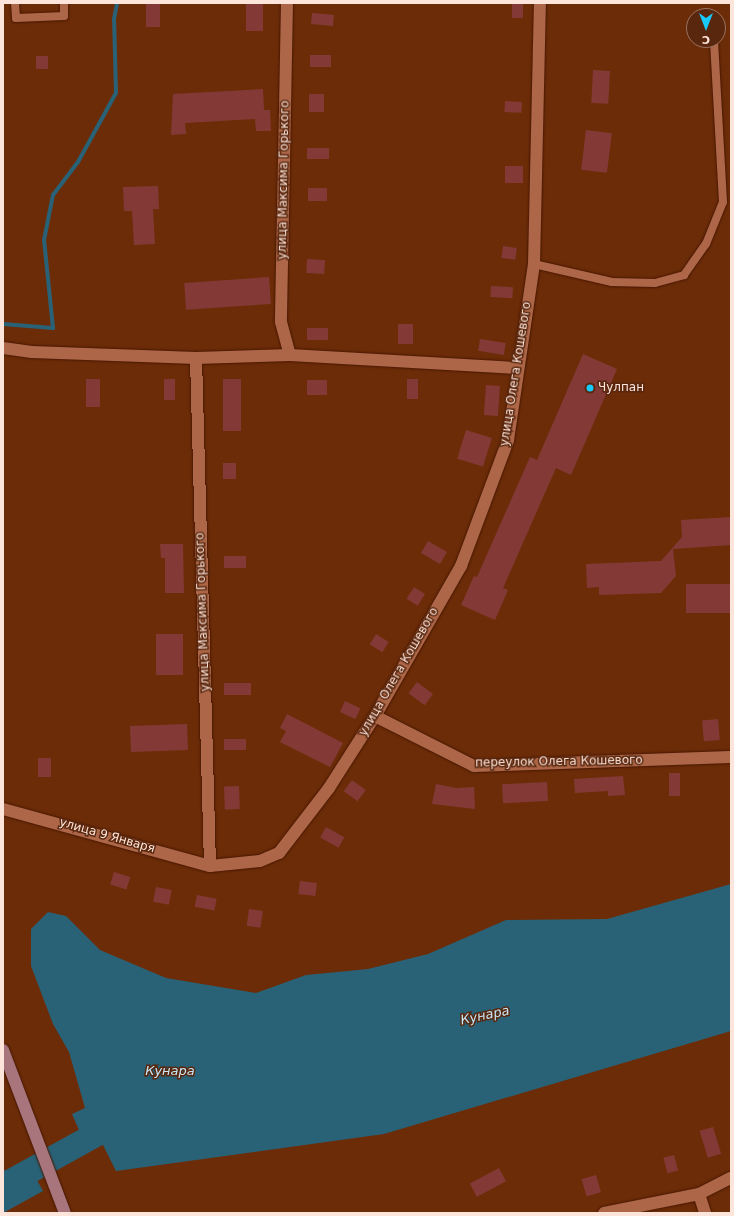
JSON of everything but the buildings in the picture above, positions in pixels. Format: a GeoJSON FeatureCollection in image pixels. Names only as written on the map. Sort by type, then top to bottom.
{"type":"FeatureCollection","features":[{"type":"Feature","properties":{"kind":"street","name":"улица Максима Горького"},"geometry":{"type":"LineString","coordinates":[[287,3],[281,322],[290,355]]}},
{"type":"Feature","properties":{"kind":"street","name":"улица Олега Кошевого"},"geometry":{"type":"LineString","coordinates":[[210,866],[260,861],[279,853],[329,788],[375,716],[461,566],[508,440],[534,264],[540,3]]}},
{"type":"Feature","properties":{"kind":"street"},"geometry":{"type":"LineString","coordinates":[[3,348],[32,352],[196,358],[290,355],[518,368]]}},
{"type":"Feature","properties":{"kind":"street","name":"улица Максима Горького"},"geometry":{"type":"LineString","coordinates":[[196,358],[210,866]]}},
{"type":"Feature","properties":{"kind":"street","name":"переулок Олега Кошевого"},"geometry":{"type":"LineString","coordinates":[[375,716],[474,766],[731,757]]}},
{"type":"Feature","properties":{"kind":"street","name":"улица 9 Января"},"geometry":{"type":"LineString","coordinates":[[3,809],[210,866]]}},
{"type":"Feature","properties":{"kind":"street"},"geometry":{"type":"LineString","coordinates":[[3,1050],[65,1213]]}},
{"type":"Feature","properties":{"kind":"street"},"geometry":{"type":"LineString","coordinates":[[604,1213],[699,1194],[731,1178]]}},
{"type":"Feature","properties":{"kind":"street"},"geometry":{"type":"LineString","coordinates":[[699,1194],[705,1213]]}},
{"type":"Feature","properties":{"kind":"lane"},"geometry":{"type":"LineString","coordinates":[[15,3],[16,18],[64,16],[64,3]]}},
{"type":"Feature","properties":{"kind":"lane"},"geometry":{"type":"LineString","coordinates":[[534,264],[612,282],[655,283],[684,275],[706,244],[722,202],[714,48]]}},
{"type":"Feature","properties":{"kind":"water","name":"Кунара"},"geometry":{"type":"Polygon","coordinates":[[[731,884],[731,1031],[384,1134],[116,1171],[99,1137],[83,1139],[72,1114],[85,1108],[69,1052],[53,1024],[31,966],[31,929],[48,912],[66,916],[100,950],[166,978],[256,993],[306,975],[368,969],[428,954],[506,920],[607,919],[731,884]]]}},
{"type":"Feature","properties":{"kind":"water"},"geometry":{"type":"Polygon","coordinates":[[[28,1164],[43,1191],[3,1213],[3,1171],[28,1164]]]}},
{"type":"Feature","properties":{"kind":"waterway"},"geometry":{"type":"LineString","coordinates":[[3,324],[53,328],[44,240],[53,195],[78,162],[116,93],[114,19],[117,3]]}},
{"type":"Feature","properties":{"kind":"waterway","name":"Кунара"},"geometry":{"type":"LineString","coordinates":[[3,1185],[117,1122]]}},
{"type":"Feature","properties":{"kind":"place","name":"Чулпан"},"geometry":{"type":"Point","coordinates":[590,388]}}]}
